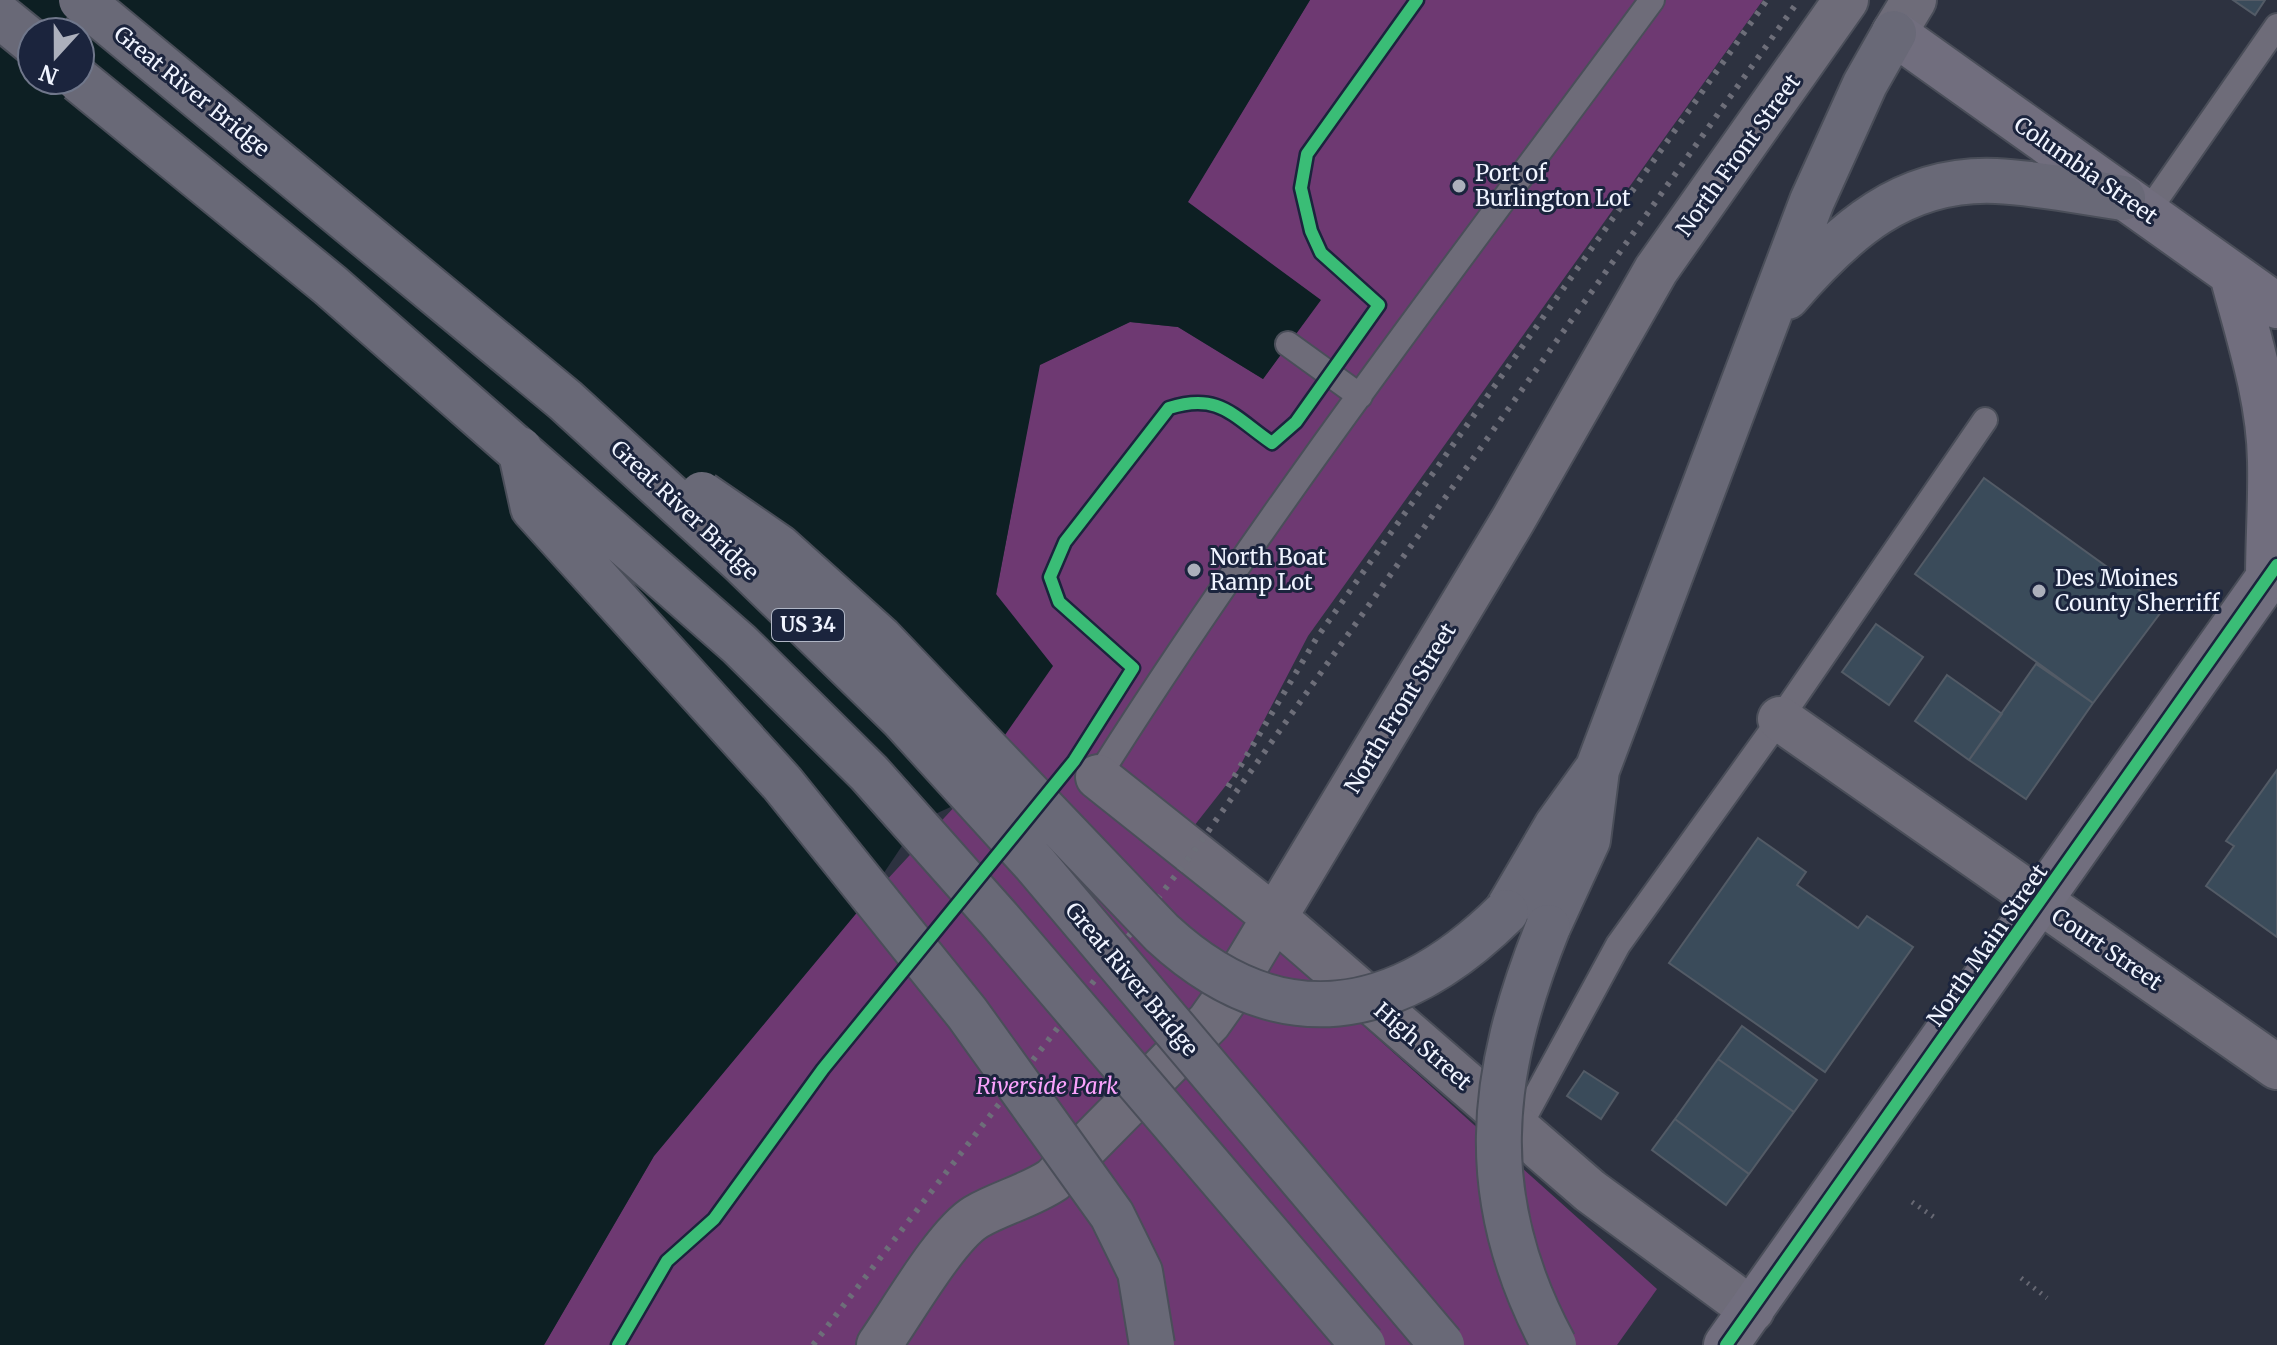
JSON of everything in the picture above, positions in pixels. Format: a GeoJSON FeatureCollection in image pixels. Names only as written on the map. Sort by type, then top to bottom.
{"type":"FeatureCollection","features":[{"type":"Feature","properties":{"kind":"highway","name":"Great River Bridge"},"geometry":{"type":"LineString","coordinates":[[81,0],[565,400],[742,562],[902,718],[1035,864],[1442,1345]]}},
{"type":"Feature","properties":{"kind":"highway"},"geometry":{"type":"LineString","coordinates":[[0,16],[16,29]]}},
{"type":"Feature","properties":{"kind":"highway"},"geometry":{"type":"LineString","coordinates":[[1554,1345],[1537,1313],[1513,1243],[1505,1208],[1498,1124],[1501,1076],[1512,1030],[1548,927],[1588,840],[1597,770],[1767,320],[1840,136],[1904,17]]}},
{"type":"Feature","properties":{"kind":"highway","name":"US 34"},"geometry":{"type":"LineString","coordinates":[[96,94],[330,285],[739,644],[869,773],[1173,1120],[1363,1345]]}},
{"type":"Feature","properties":{"kind":"highway"},"geometry":{"type":"LineString","coordinates":[[1767,320],[1827,250],[1882,208],[1917,193],[1955,183],[1996,181],[2135,206]]}},
{"type":"Feature","properties":{"kind":"highway"},"geometry":{"type":"LineString","coordinates":[[565,400],[779,547],[880,638],[1162,933],[1213,974],[1247,991],[1282,1001],[1350,1003],[1425,977],[1457,957],[1506,912],[1557,825],[1597,770]]}},
{"type":"Feature","properties":{"kind":"highway"},"geometry":{"type":"LineString","coordinates":[[520,449],[533,508],[782,783],[967,1013],[1112,1215],[1140,1272],[1152,1345]]}},
{"type":"Feature","properties":{"kind":"main road","name":"Columbia Street"},"geometry":{"type":"LineString","coordinates":[[1904,17],[2135,206],[2277,306]]}},
{"type":"Feature","properties":{"kind":"main road"},"geometry":{"type":"LineString","coordinates":[[2232,275],[2258,374],[2266,423],[2270,461],[2272,572]]}},
{"type":"Feature","properties":{"kind":"main road","name":"North Main Street"},"geometry":{"type":"LineString","coordinates":[[1726,1345],[2272,572]]}},
{"type":"Feature","properties":{"kind":"street","name":"North Front Street"},"geometry":{"type":"LineString","coordinates":[[879,1345],[949,1245],[974,1218],[1029,1196],[1053,1180],[1209,1022],[1513,520],[1656,270],[1846,0]]}},
{"type":"Feature","properties":{"kind":"street","name":"Court Street"},"geometry":{"type":"LineString","coordinates":[[1780,719],[2277,1067]]}},
{"type":"Feature","properties":{"kind":"street","name":"High Street"},"geometry":{"type":"LineString","coordinates":[[1098,777],[1274,917],[1590,1191],[1752,1310]]}},
{"type":"Feature","properties":{"kind":"lane"},"geometry":{"type":"LineString","coordinates":[[1098,777],[1164,673],[1360,396],[1652,0]]}},
{"type":"Feature","properties":{"kind":"lane"},"geometry":{"type":"LineString","coordinates":[[2135,206],[2277,26]]}},
{"type":"Feature","properties":{"kind":"lane"},"geometry":{"type":"LineString","coordinates":[[1288,344],[1360,396]]}},
{"type":"Feature","properties":{"kind":"lane"},"geometry":{"type":"LineString","coordinates":[[1518,1129],[1618,945],[1780,719],[1985,420]]}},
{"type":"Feature","properties":{"kind":"path"},"geometry":{"type":"LineString","coordinates":[[1912,1202],[1938,1220]]}},
{"type":"Feature","properties":{"kind":"path"},"geometry":{"type":"LineString","coordinates":[[2021,1278],[2047,1298]]}},
{"type":"Feature","properties":{"kind":"green space","name":"Riverside Park"},"geometry":{"type":"Polygon","coordinates":[[[1310,0],[1763,0],[1308,636],[1238,770],[1172,854],[1657,1289],[1617,1345],[544,1345],[654,1156],[859,910],[957,804],[1039,365],[1130,322],[1178,327],[1263,379],[1320,300],[1187,202],[1310,0]]]}},
{"type":"Feature","properties":{"kind":"shaded area"},"geometry":{"type":"Polygon","coordinates":[[[0,0],[1310,0],[1188,202],[1321,300],[1263,379],[1178,327],[1130,322],[1040,365],[996,594],[1053,666],[957,804],[918,822],[859,910],[654,1156],[544,1345],[0,1345],[0,0]]]}},
{"type":"Feature","properties":{"kind":"building"},"geometry":{"type":"Polygon","coordinates":[[[2233,0],[2265,0],[2255,15],[2233,0]]]}},
{"type":"Feature","properties":{"kind":"building","name":"Des Moines County Sherriff"},"geometry":{"type":"Polygon","coordinates":[[[1984,478],[2164,608],[2093,703],[1915,574],[1984,478]]]}},
{"type":"Feature","properties":{"kind":"building"},"geometry":{"type":"Polygon","coordinates":[[[1876,624],[1923,657],[1889,705],[1842,672],[1876,624]]]}},
{"type":"Feature","properties":{"kind":"building"},"geometry":{"type":"Polygon","coordinates":[[[2036,664],[2093,703],[2026,799],[1969,760],[2036,664]]]}},
{"type":"Feature","properties":{"kind":"building"},"geometry":{"type":"Polygon","coordinates":[[[1947,675],[2002,714],[1969,760],[1915,721],[1947,675]]]}},
{"type":"Feature","properties":{"kind":"building"},"geometry":{"type":"Polygon","coordinates":[[[2277,770],[2277,937],[2206,886],[2234,846],[2226,841],[2277,770]]]}},
{"type":"Feature","properties":{"kind":"building"},"geometry":{"type":"Polygon","coordinates":[[[1758,838],[1806,872],[1797,885],[1858,928],[1867,916],[1913,947],[1825,1072],[1669,963],[1758,838]]]}},
{"type":"Feature","properties":{"kind":"building"},"geometry":{"type":"Polygon","coordinates":[[[1742,1026],[1817,1080],[1794,1112],[1718,1059],[1742,1026]]]}},
{"type":"Feature","properties":{"kind":"building"},"geometry":{"type":"Polygon","coordinates":[[[1718,1059],[1794,1112],[1749,1174],[1675,1119],[1718,1059]]]}},
{"type":"Feature","properties":{"kind":"building"},"geometry":{"type":"Polygon","coordinates":[[[1584,1071],[1618,1093],[1601,1119],[1567,1096],[1584,1071]]]}},
{"type":"Feature","properties":{"kind":"building"},"geometry":{"type":"Polygon","coordinates":[[[1675,1119],[1749,1174],[1726,1205],[1652,1150],[1675,1119]]]}},
{"type":"Feature","properties":{"kind":"railway"},"geometry":{"type":"LineString","coordinates":[[1228,787],[1316,639],[1767,0]]}},
{"type":"Feature","properties":{"kind":"railway"},"geometry":{"type":"LineString","coordinates":[[813,1345],[1192,854],[1799,0]]}},
{"type":"Feature","properties":{"kind":"cycle path"},"geometry":{"type":"LineString","coordinates":[[618,1345],[667,1261],[714,1219],[823,1069],[1074,761],[1133,668],[1059,602],[1050,577],[1065,542],[1169,408],[1201,403],[1225,409],[1272,443],[1296,422],[1379,305],[1321,253],[1311,231],[1301,188],[1307,154],[1417,0]]}},
{"type":"Feature","properties":{"kind":"cycle path"},"geometry":{"type":"LineString","coordinates":[[1726,1345],[2277,565]]}},
{"type":"Feature","properties":{"kind":"place","name":"Port of Burlington Lot"},"geometry":{"type":"Point","coordinates":[1459,186]}},
{"type":"Feature","properties":{"kind":"place","name":"North Boat Ramp Lot"},"geometry":{"type":"Point","coordinates":[1194,570]}},
{"type":"Feature","properties":{"kind":"place","name":"Des Moines County Sherriff"},"geometry":{"type":"Point","coordinates":[2039,591]}}]}
